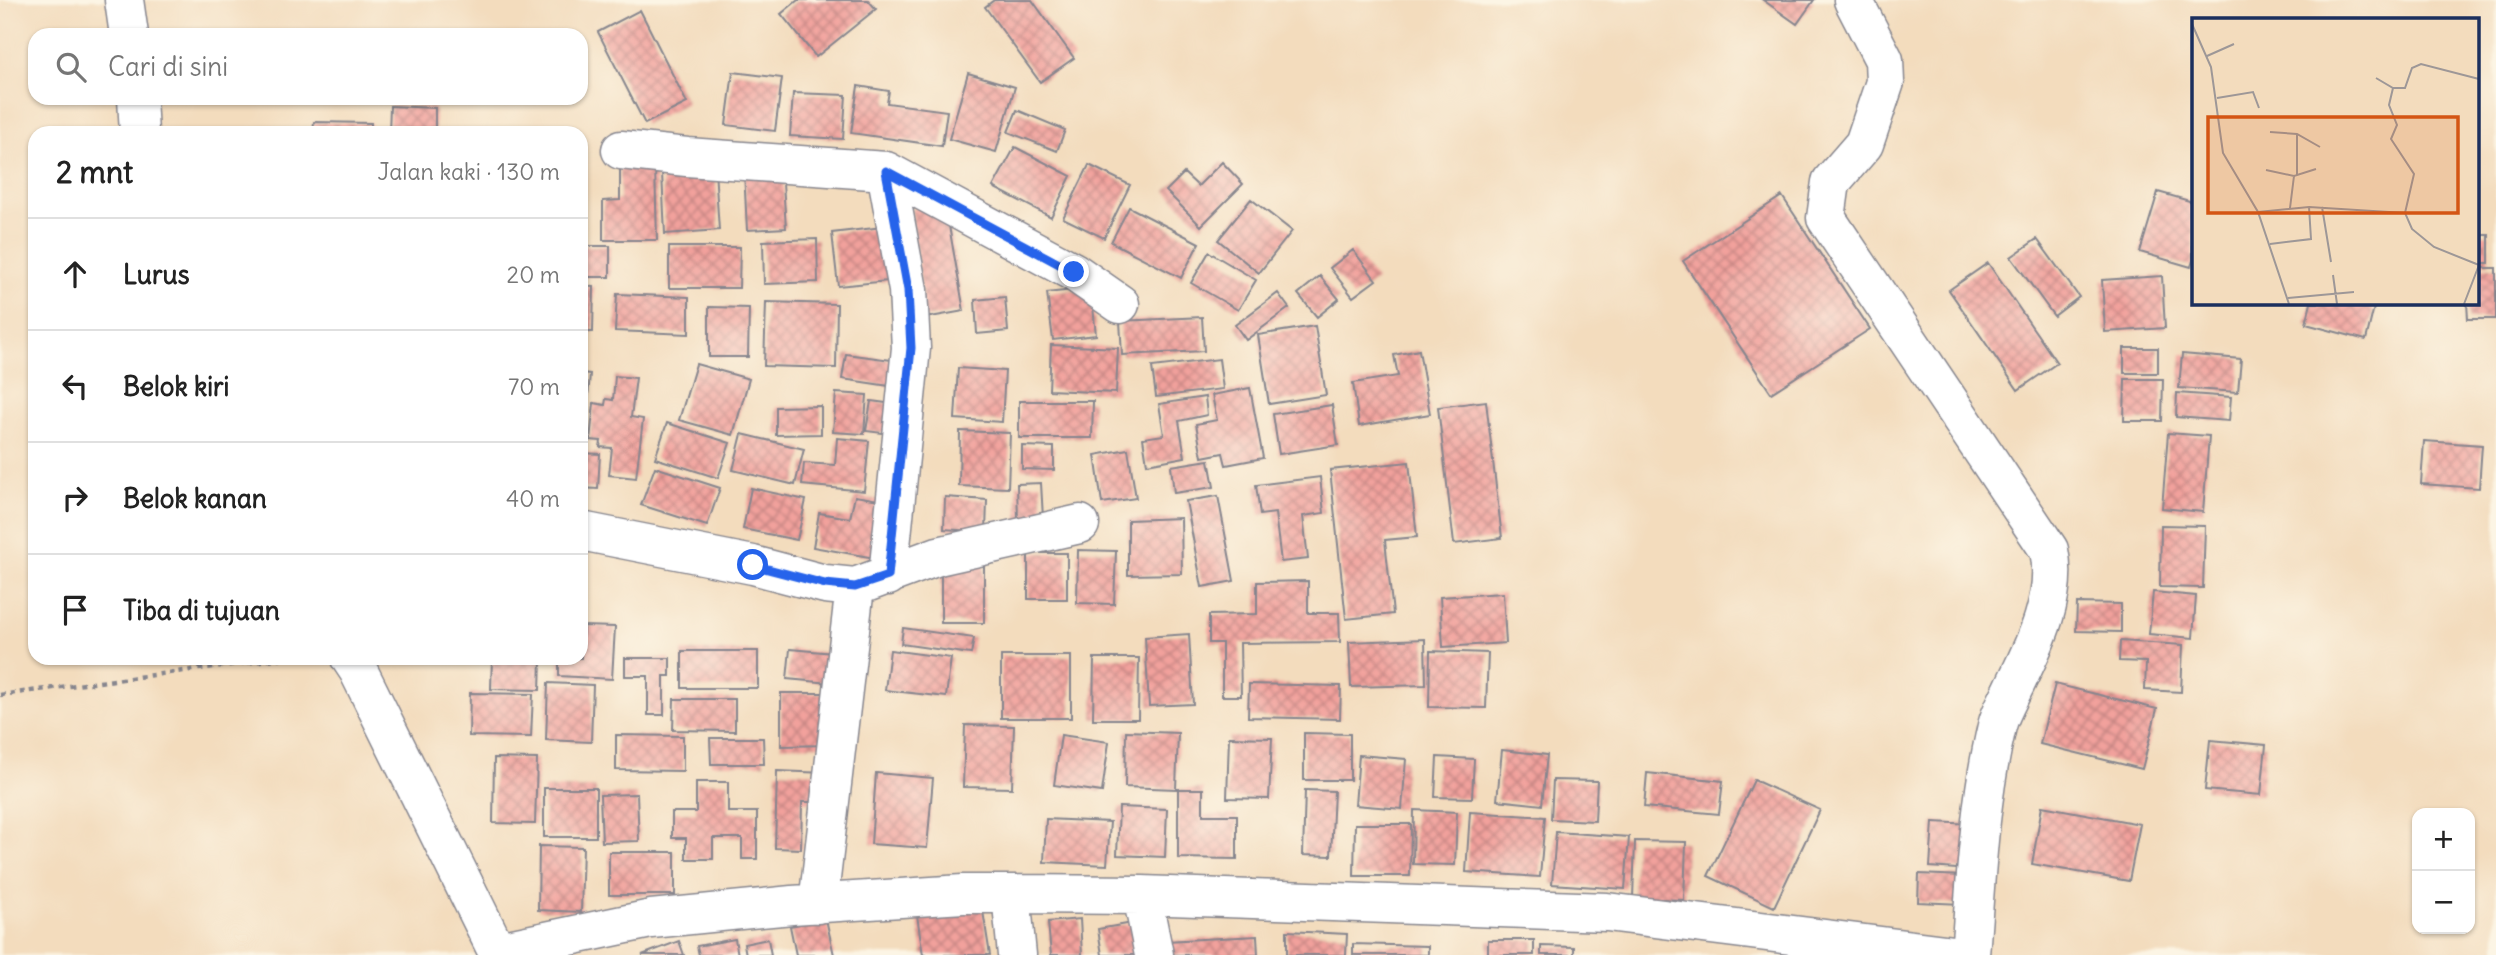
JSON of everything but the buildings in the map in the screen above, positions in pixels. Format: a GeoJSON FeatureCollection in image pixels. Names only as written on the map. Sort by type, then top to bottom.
{"type":"FeatureCollection","features":[{"type":"Feature","properties":{"kind":"street"},"geometry":{"type":"LineString","coordinates":[[124,0],[128,28]]}},
{"type":"Feature","properties":{"kind":"street"},"geometry":{"type":"LineString","coordinates":[[1853,0],[1884,60],[1885,82],[1864,144],[1831,182],[1826,218],[2049,550],[2053,569],[2051,588],[2035,646],[1997,722],[1983,792],[1970,955]]}},
{"type":"Feature","properties":{"kind":"street"},"geometry":{"type":"LineString","coordinates":[[137,105],[139,126]]}},
{"type":"Feature","properties":{"kind":"street"},"geometry":{"type":"LineString","coordinates":[[621,150],[886,171],[1074,272],[1120,304]]}},
{"type":"Feature","properties":{"kind":"street"},"geometry":{"type":"LineString","coordinates":[[818,904],[911,348],[908,290],[886,171]]}},
{"type":"Feature","properties":{"kind":"street"},"geometry":{"type":"LineString","coordinates":[[588,532],[753,565],[825,584],[872,582],[938,556],[1080,524]]}},
{"type":"Feature","properties":{"kind":"street"},"geometry":{"type":"LineString","coordinates":[[354,665],[499,953],[652,919],[818,904],[964,894],[1011,894],[1142,895],[1607,912],[1953,955]]}},
{"type":"Feature","properties":{"kind":"street"},"geometry":{"type":"LineString","coordinates":[[1011,894],[1017,955]]}},
{"type":"Feature","properties":{"kind":"street"},"geometry":{"type":"LineString","coordinates":[[1142,895],[1154,955]]}},
{"type":"Feature","properties":{"kind":"path"},"geometry":{"type":"LineString","coordinates":[[0,695],[229,665]]}},
{"type":"Feature","properties":{"kind":"route"},"geometry":{"type":"LineString","coordinates":[[753,565],[825,584],[855,587],[888,576],[911,348],[908,290],[886,171],[1074,272]]}}]}
